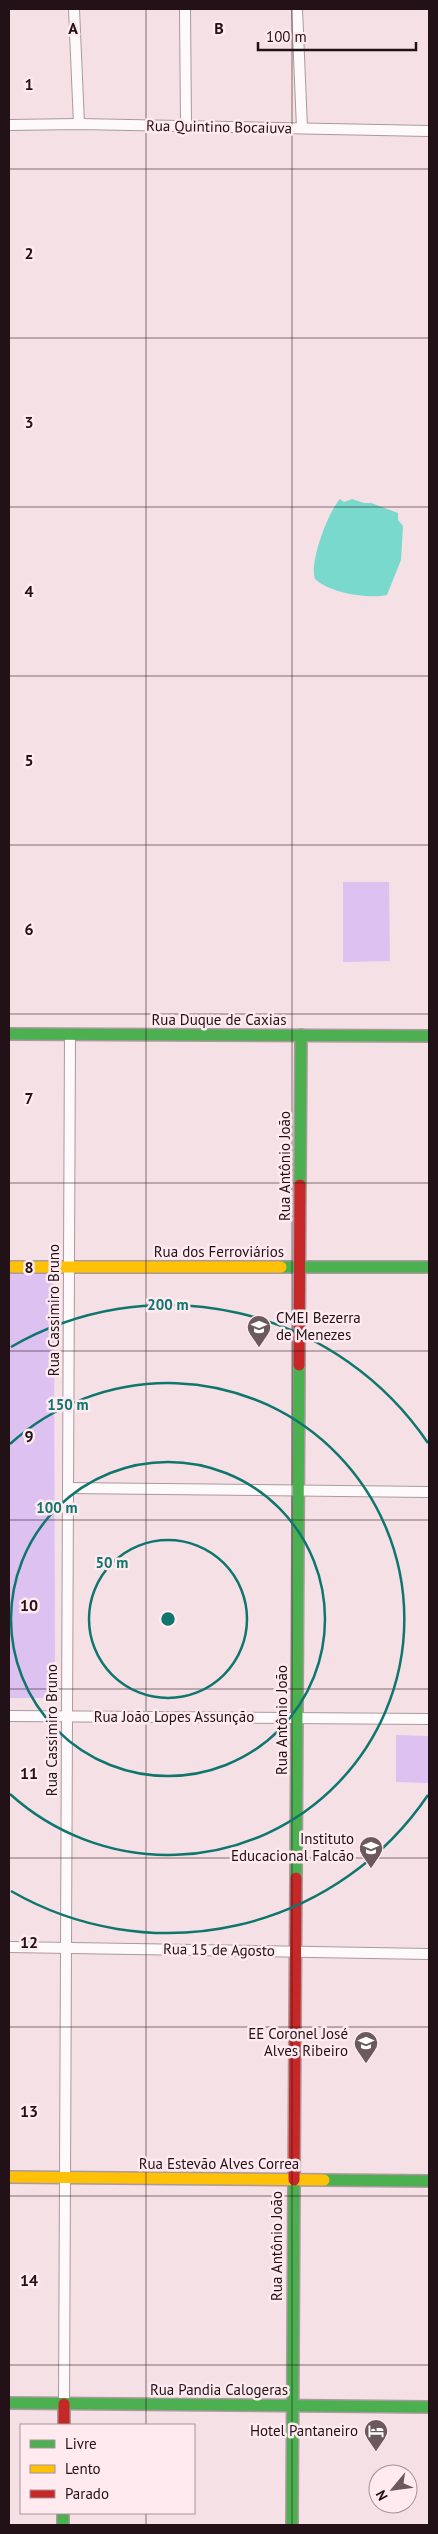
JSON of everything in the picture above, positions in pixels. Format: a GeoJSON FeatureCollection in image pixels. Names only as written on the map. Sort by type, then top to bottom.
{"type":"FeatureCollection","features":[{"type":"Feature","properties":{"kind":"main road","name":"Rua Duque de Caxias"},"geometry":{"type":"LineString","coordinates":[[9,1034],[429,1036]]}},
{"type":"Feature","properties":{"kind":"main road","name":"Rua Antônio João"},"geometry":{"type":"LineString","coordinates":[[292,2525],[292,2180],[297,1718],[300,1035]]}},
{"type":"Feature","properties":{"kind":"main road","name":"Rua dos Ferroviários"},"geometry":{"type":"LineString","coordinates":[[9,1267],[429,1267]]}},
{"type":"Feature","properties":{"kind":"main road","name":"Rua Estevão Alves Correa"},"geometry":{"type":"LineString","coordinates":[[9,2177],[429,2180]]}},
{"type":"Feature","properties":{"kind":"main road","name":"Rua Pandia Calogeras"},"geometry":{"type":"LineString","coordinates":[[9,2403],[429,2407]]}},
{"type":"Feature","properties":{"kind":"main road","name":"Rua Cassimiro Bruno"},"geometry":{"type":"LineString","coordinates":[[64,2404],[64,2424]]}},
{"type":"Feature","properties":{"kind":"street"},"geometry":{"type":"LineString","coordinates":[[74,9],[79,124]]}},
{"type":"Feature","properties":{"kind":"street"},"geometry":{"type":"LineString","coordinates":[[185,9],[186,126]]}},
{"type":"Feature","properties":{"kind":"street"},"geometry":{"type":"LineString","coordinates":[[297,9],[302,128]]}},
{"type":"Feature","properties":{"kind":"street","name":"Rua Quintino Bocaiuva"},"geometry":{"type":"LineString","coordinates":[[9,125],[79,124],[429,131]]}},
{"type":"Feature","properties":{"kind":"street","name":"Rua Cassimiro Bruno"},"geometry":{"type":"LineString","coordinates":[[64,2404],[70,1035]]}},
{"type":"Feature","properties":{"kind":"street"},"geometry":{"type":"LineString","coordinates":[[68,1488],[429,1492]]}},
{"type":"Feature","properties":{"kind":"street","name":"Rua João Lopes Assunção"},"geometry":{"type":"LineString","coordinates":[[9,1716],[429,1718]]}},
{"type":"Feature","properties":{"kind":"street","name":"Rua 15 de Agosto"},"geometry":{"type":"LineString","coordinates":[[9,1947],[429,1954]]}},
{"type":"Feature","properties":{"kind":"shaded area"},"geometry":{"type":"Polygon","coordinates":[[[340,499],[344,502],[352,499],[371,503],[398,513],[398,520],[403,526],[401,560],[387,595],[349,594],[330,588],[315,579],[317,550],[325,526],[340,499]]]}},
{"type":"Feature","properties":{"kind":"shaded area"},"geometry":{"type":"Polygon","coordinates":[[[343,882],[389,882],[390,961],[343,962],[343,882]]]}},
{"type":"Feature","properties":{"kind":"shaded area"},"geometry":{"type":"Polygon","coordinates":[[[9,1274],[54,1274],[55,1698],[9,1698],[9,1274]]]}},
{"type":"Feature","properties":{"kind":"shaded area"},"geometry":{"type":"Polygon","coordinates":[[[396,1735],[429,1736],[429,1783],[396,1782],[396,1735]]]}},
{"type":"Feature","properties":{"kind":"traffic: fast"},"geometry":{"type":"LineString","coordinates":[[9,1034],[429,1036]]}},
{"type":"Feature","properties":{"kind":"traffic: fast"},"geometry":{"type":"LineString","coordinates":[[300,1185],[301,1035]]}},
{"type":"Feature","properties":{"kind":"traffic: fast"},"geometry":{"type":"LineString","coordinates":[[281,1267],[429,1267]]}},
{"type":"Feature","properties":{"kind":"traffic: fast"},"geometry":{"type":"LineString","coordinates":[[296,1878],[299,1365]]}},
{"type":"Feature","properties":{"kind":"traffic: fast"},"geometry":{"type":"LineString","coordinates":[[292,2525],[294,2180]]}},
{"type":"Feature","properties":{"kind":"traffic: fast"},"geometry":{"type":"LineString","coordinates":[[324,2180],[429,2181]]}},
{"type":"Feature","properties":{"kind":"traffic: fast"},"geometry":{"type":"LineString","coordinates":[[9,2403],[429,2407]]}},
{"type":"Feature","properties":{"kind":"traffic: fast"},"geometry":{"type":"LineString","coordinates":[[63,2514],[63,2525]]}},
{"type":"Feature","properties":{"kind":"traffic: slow"},"geometry":{"type":"LineString","coordinates":[[9,1267],[281,1267]]}},
{"type":"Feature","properties":{"kind":"traffic: slow"},"geometry":{"type":"LineString","coordinates":[[9,2177],[324,2180]]}},
{"type":"Feature","properties":{"kind":"traffic: jam"},"geometry":{"type":"LineString","coordinates":[[299,1365],[300,1185]]}},
{"type":"Feature","properties":{"kind":"traffic: jam"},"geometry":{"type":"LineString","coordinates":[[294,2180],[296,1878]]}},
{"type":"Feature","properties":{"kind":"traffic: jam"},"geometry":{"type":"LineString","coordinates":[[64,2404],[64,2424]]}},
{"type":"Feature","properties":{"kind":"place","name":"CMEI Bezerra de Menezes"},"geometry":{"type":"Point","coordinates":[259,1348]}},
{"type":"Feature","properties":{"kind":"place","name":"Instituto Educacional Falcão"},"geometry":{"type":"Point","coordinates":[371,1869]}},
{"type":"Feature","properties":{"kind":"place","name":"EE Coronel José Alves Ribeiro"},"geometry":{"type":"Point","coordinates":[366,2064]}},
{"type":"Feature","properties":{"kind":"place","name":"Hotel Pantaneiro"},"geometry":{"type":"Point","coordinates":[376,2452]}}]}
